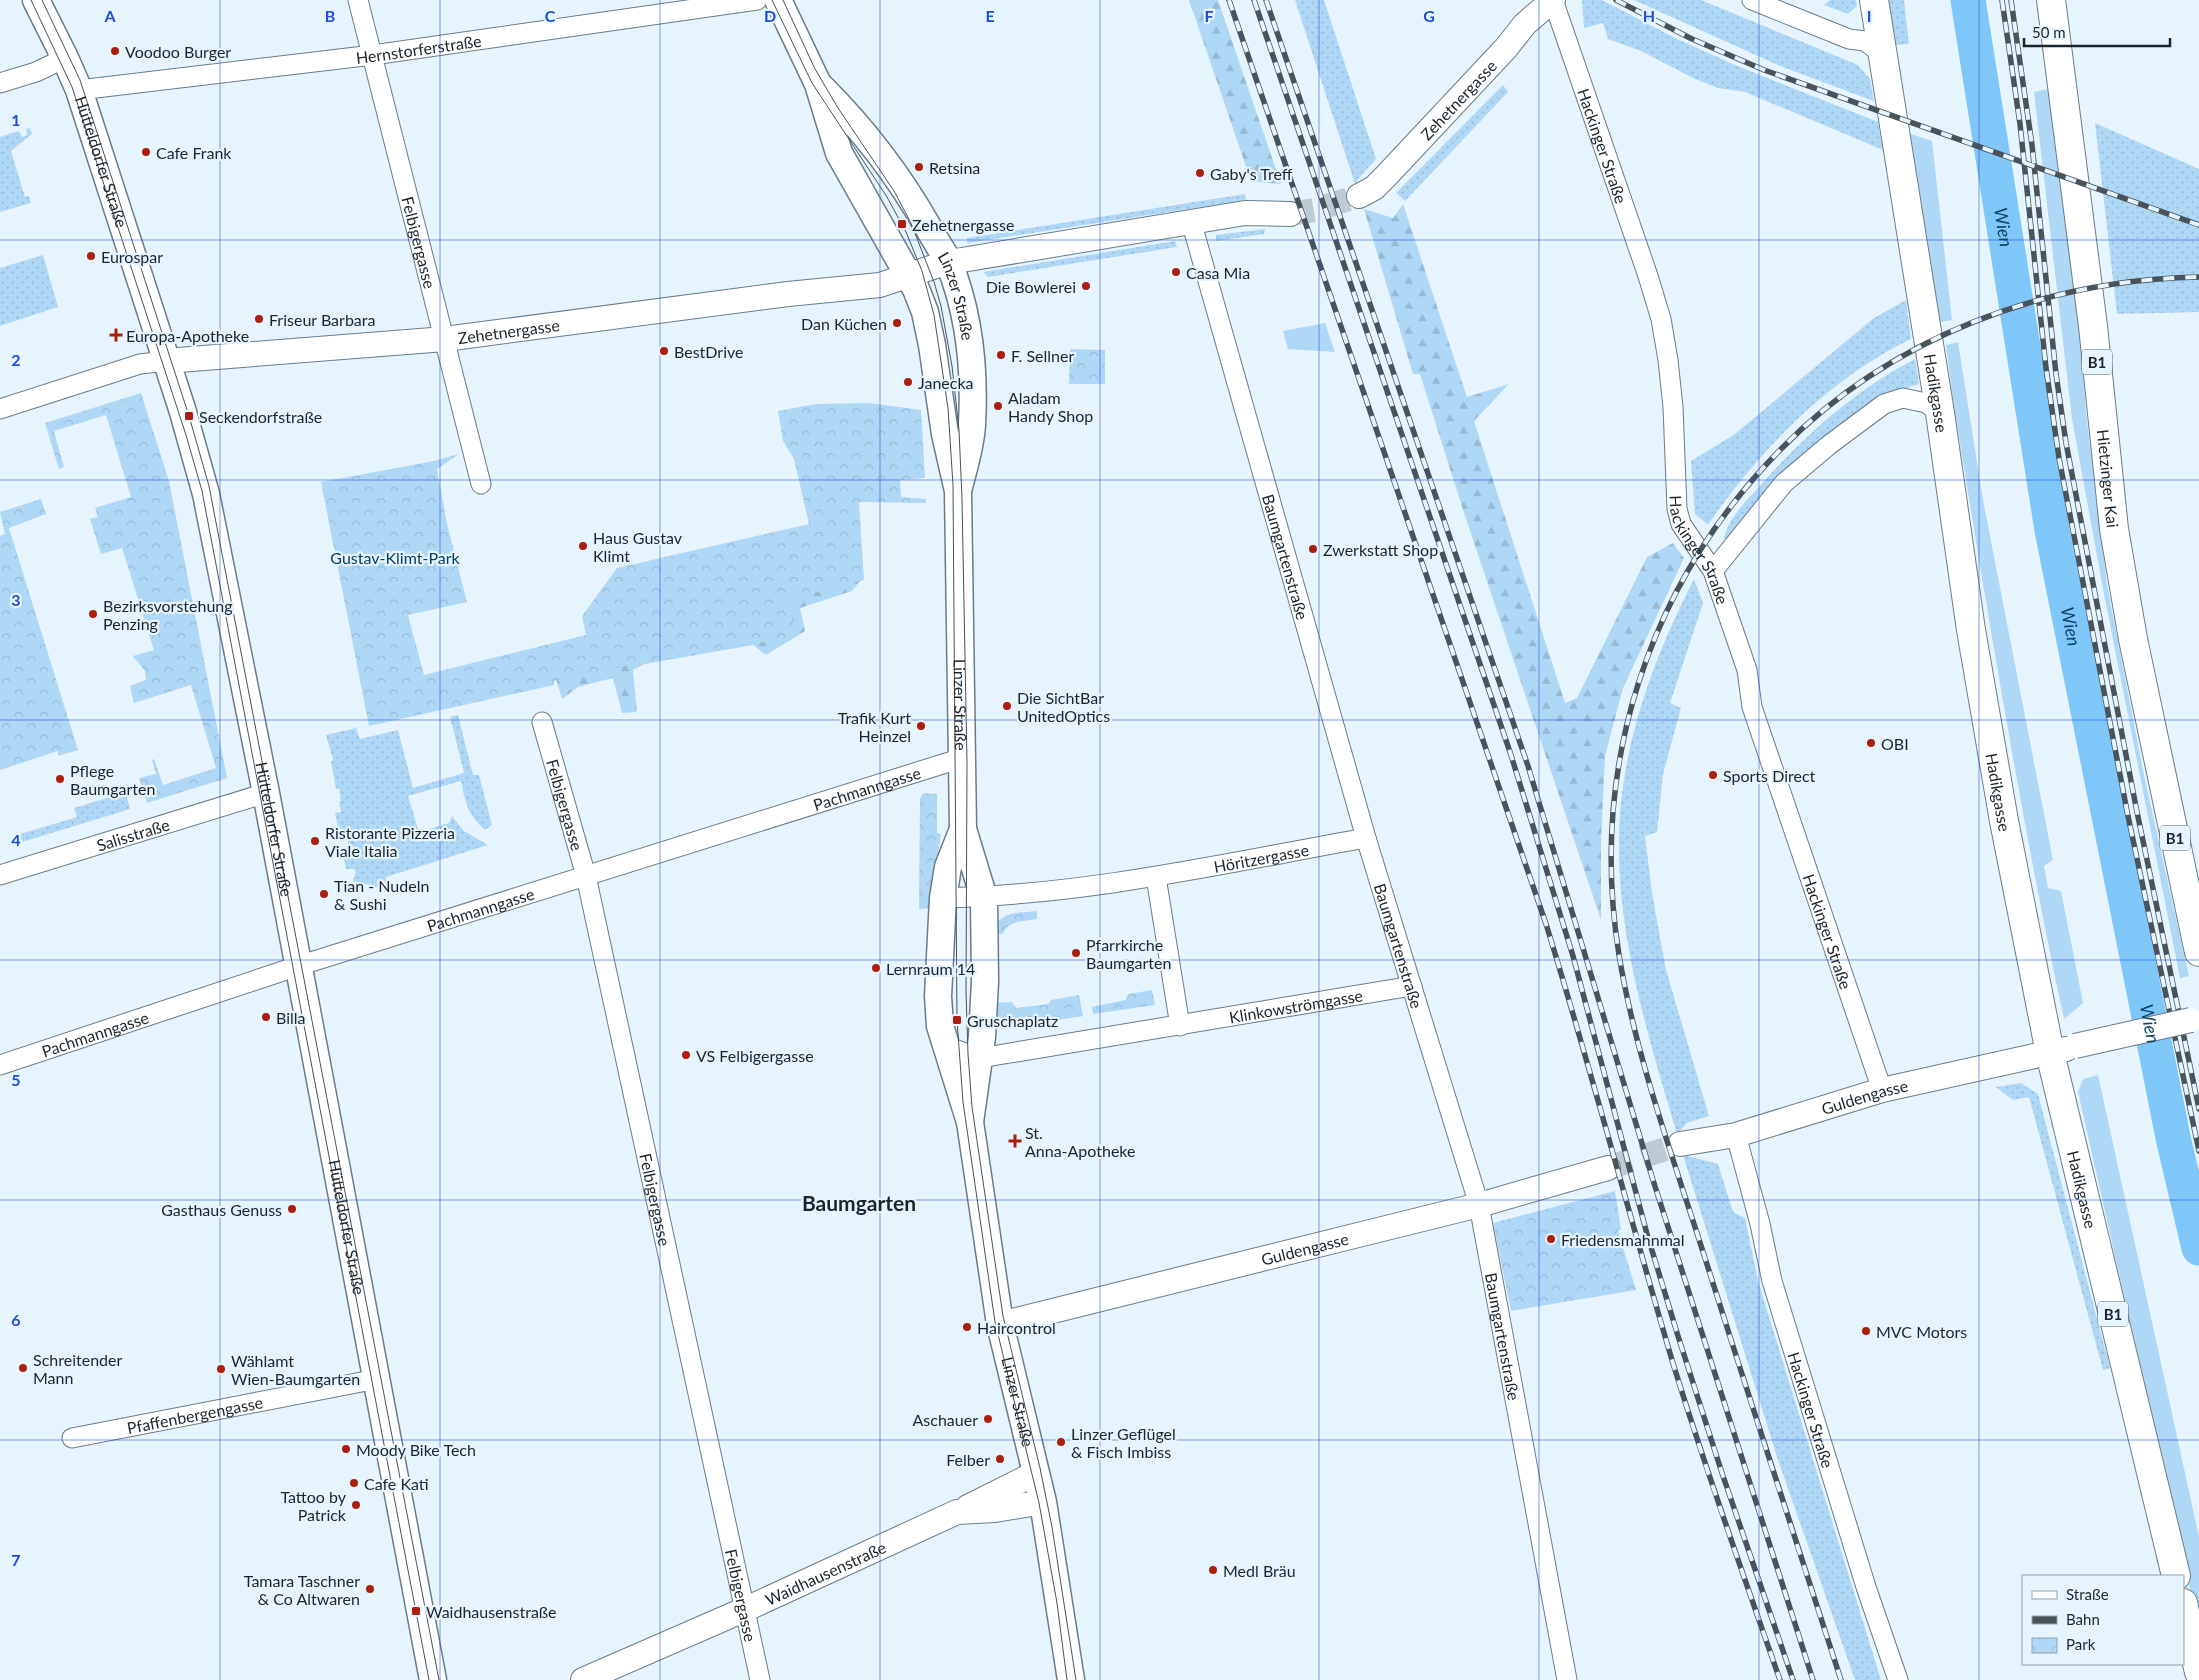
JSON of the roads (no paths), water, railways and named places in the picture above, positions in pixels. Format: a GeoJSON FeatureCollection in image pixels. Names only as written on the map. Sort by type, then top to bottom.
{"type":"FeatureCollection","features":[{"type":"Feature","properties":{"kind":"main road","name":"Hütteldorfer Straße"},"geometry":{"type":"LineString","coordinates":[[36,0],[79,90],[197,456],[206,494],[266,793],[433,1680]]}},
{"type":"Feature","properties":{"kind":"main road","name":"Linzer Straße"},"geometry":{"type":"LineString","coordinates":[[778,0],[794,39],[818,84],[840,153],[908,275],[925,312],[932,345],[945,434],[958,491],[963,829],[984,898],[985,982],[980,1058],[970,1122]]}},
{"type":"Feature","properties":{"kind":"main road","name":"Hadikgasse"},"geometry":{"type":"LineString","coordinates":[[1874,0],[1940,413],[1972,640],[2004,821],[2063,1050],[2176,1575]]}},
{"type":"Feature","properties":{"kind":"main road","name":"Hietzinger Kai"},"geometry":{"type":"LineString","coordinates":[[2051,0],[2093,326],[2114,529],[2135,648],[2199,952]]}},
{"type":"Feature","properties":{"kind":"main road","name":"Linzer Straße"},"geometry":{"type":"LineString","coordinates":[[818,84],[857,123],[880,152],[948,262],[966,318],[972,359],[972,424],[969,450],[958,491]]}},
{"type":"Feature","properties":{"kind":"main road","name":"Linzer Straße"},"geometry":{"type":"LineString","coordinates":[[963,829],[948,867],[943,898],[938,996],[940,1026],[970,1122],[1000,1324],[1043,1502],[1072,1680]]}},
{"type":"Feature","properties":{"kind":"main road"},"geometry":{"type":"LineString","coordinates":[[2184,1607],[2199,1672]]}},
{"type":"Feature","properties":{"kind":"street","name":"Felbigergasse"},"geometry":{"type":"LineString","coordinates":[[358,0],[481,484]]}},
{"type":"Feature","properties":{"kind":"street","name":"Hernstorferstraße"},"geometry":{"type":"LineString","coordinates":[[79,90],[373,55],[757,0]]}},
{"type":"Feature","properties":{"kind":"street","name":"Zehetnergasse"},"geometry":{"type":"LineString","coordinates":[[1359,196],[1374,188],[1387,175],[1506,48],[1525,24],[1553,0]]}},
{"type":"Feature","properties":{"kind":"street","name":"Hackinger Straße"},"geometry":{"type":"LineString","coordinates":[[1553,0],[1661,319],[1673,408],[1676,503],[1681,524],[1713,570],[1747,670],[1752,707],[1882,1090]]}},
{"type":"Feature","properties":{"kind":"street"},"geometry":{"type":"LineString","coordinates":[[1752,0],[1848,39],[1865,41],[1882,54]]}},
{"type":"Feature","properties":{"kind":"street"},"geometry":{"type":"LineString","coordinates":[[0,83],[36,72],[65,58]]}},
{"type":"Feature","properties":{"kind":"street","name":"Zehetnergasse"},"geometry":{"type":"LineString","coordinates":[[166,361],[445,339],[788,294],[880,285],[948,262],[1245,213],[1290,214]]}},
{"type":"Feature","properties":{"kind":"street","name":"Baumgartenstraße"},"geometry":{"type":"LineString","coordinates":[[1191,221],[1366,838],[1479,1205],[1567,1680]]}},
{"type":"Feature","properties":{"kind":"street"},"geometry":{"type":"LineString","coordinates":[[0,410],[140,364],[166,361]]}},
{"type":"Feature","properties":{"kind":"street"},"geometry":{"type":"LineString","coordinates":[[1713,570],[1784,483],[1829,445],[1884,404],[1903,398],[1926,404],[1940,413]]}},
{"type":"Feature","properties":{"kind":"street","name":"Felbigergasse"},"geometry":{"type":"LineString","coordinates":[[542,722],[586,876],[760,1680]]}},
{"type":"Feature","properties":{"kind":"street","name":"Pachmanngasse"},"geometry":{"type":"LineString","coordinates":[[0,1065],[298,966],[962,758]]}},
{"type":"Feature","properties":{"kind":"street","name":"Salisstraße"},"geometry":{"type":"LineString","coordinates":[[0,875],[266,793]]}},
{"type":"Feature","properties":{"kind":"street","name":"Höritzergasse"},"geometry":{"type":"LineString","coordinates":[[1156,877],[1366,838]]}},
{"type":"Feature","properties":{"kind":"street"},"geometry":{"type":"LineString","coordinates":[[943,898],[984,898],[1156,877],[1180,1026],[980,1058],[948,1047]]}},
{"type":"Feature","properties":{"kind":"street","name":"Klinkowströmgasse"},"geometry":{"type":"LineString","coordinates":[[1180,1026],[1412,986]]}},
{"type":"Feature","properties":{"kind":"street","name":"Guldengasse"},"geometry":{"type":"LineString","coordinates":[[1680,1144],[1736,1136],[1882,1090],[2195,1019]]}},
{"type":"Feature","properties":{"kind":"street","name":"Hackinger Straße"},"geometry":{"type":"LineString","coordinates":[[1736,1136],[1760,1224],[1772,1281],[1866,1586],[1898,1680]]}},
{"type":"Feature","properties":{"kind":"street","name":"Guldengasse"},"geometry":{"type":"LineString","coordinates":[[1000,1324],[1479,1205],[1608,1168]]}},
{"type":"Feature","properties":{"kind":"street","name":"Pfaffenbergengasse"},"geometry":{"type":"LineString","coordinates":[[72,1438],[377,1379]]}},
{"type":"Feature","properties":{"kind":"street","name":"Waidhausenstraße"},"geometry":{"type":"LineString","coordinates":[[583,1680],[746,1609],[957,1512],[1036,1473]]}},
{"type":"Feature","properties":{"kind":"street","name":"Waidhausenstraße"},"geometry":{"type":"LineString","coordinates":[[957,1512],[995,1510],[1043,1502]]}},
{"type":"Feature","properties":{"kind":"waterway","name":"Wien"},"geometry":{"type":"LineString","coordinates":[[1968,0],[2052,530],[2174,1142],[2199,1248]]}},
{"type":"Feature","properties":{"kind":"tunnel"},"geometry":{"type":"LineString","coordinates":[[1290,214],[1314,210],[1359,196]]}},
{"type":"Feature","properties":{"kind":"tunnel"},"geometry":{"type":"LineString","coordinates":[[1608,1168],[1680,1144]]}},
{"type":"Feature","properties":{"kind":"tram line"},"geometry":{"type":"LineString","coordinates":[[31,0],[72,87],[186,435],[202,491],[429,1680]]}},
{"type":"Feature","properties":{"kind":"tram line"},"geometry":{"type":"LineString","coordinates":[[42,0],[80,80],[189,416],[209,486],[439,1680]]}},
{"type":"Feature","properties":{"kind":"tram line"},"geometry":{"type":"LineString","coordinates":[[772,0],[812,83],[887,197],[906,232],[922,271],[934,315],[948,408],[953,485],[957,1020],[963,1102],[995,1322],[1039,1503],[1057,1603],[1067,1680]]}},
{"type":"Feature","properties":{"kind":"tram line"},"geometry":{"type":"LineString","coordinates":[[783,0],[815,69],[838,108],[894,191],[911,223],[934,282],[941,306],[952,366],[959,430],[962,499],[967,763],[966,992],[972,1107],[1003,1316],[1040,1468],[1052,1527],[1076,1680]]}},
{"type":"Feature","properties":{"kind":"railway"},"geometry":{"type":"LineString","coordinates":[[1229,0],[1546,924],[1672,1360],[1711,1481],[1780,1680]]}},
{"type":"Feature","properties":{"kind":"railway"},"geometry":{"type":"LineString","coordinates":[[1254,0],[1511,755],[1573,956],[1647,1234],[1678,1336],[1722,1473],[1793,1680]]}},
{"type":"Feature","properties":{"kind":"railway"},"geometry":{"type":"LineString","coordinates":[[1266,0],[1528,766],[1653,1180],[1813,1680]]}},
{"type":"Feature","properties":{"kind":"railway"},"geometry":{"type":"LineString","coordinates":[[1616,0],[1692,39],[1764,70],[2199,225]]}},
{"type":"Feature","properties":{"kind":"railway"},"geometry":{"type":"LineString","coordinates":[[2002,0],[2020,124],[2046,368],[2059,458],[2128,816],[2199,1151]]}},
{"type":"Feature","properties":{"kind":"railway"},"geometry":{"type":"LineString","coordinates":[[2011,0],[2032,145],[2056,374],[2066,443],[2137,812],[2199,1109]]}},
{"type":"Feature","properties":{"kind":"railway"},"geometry":{"type":"LineString","coordinates":[[1841,1680],[1656,1107],[1626,993],[1619,955],[1612,885],[1613,816],[1622,749],[1638,683],[1663,620],[1695,559],[1734,502],[1781,449],[1824,410],[1871,375],[1921,346],[1973,322],[2028,303],[2084,289],[2141,281],[2199,277]]}},
{"type":"Feature","properties":{"kind":"place","name":"Voodoo Burger"},"geometry":{"type":"Point","coordinates":[115,51]}},
{"type":"Feature","properties":{"kind":"place","name":"Cafe Frank"},"geometry":{"type":"Point","coordinates":[146,152]}},
{"type":"Feature","properties":{"kind":"place","name":"Retsina"},"geometry":{"type":"Point","coordinates":[919,167]}},
{"type":"Feature","properties":{"kind":"place","name":"Gaby's Treff"},"geometry":{"type":"Point","coordinates":[1200,173]}},
{"type":"Feature","properties":{"kind":"place","name":"Zehetnergasse"},"geometry":{"type":"Point","coordinates":[902,224]}},
{"type":"Feature","properties":{"kind":"place","name":"Eurospar"},"geometry":{"type":"Point","coordinates":[91,256]}},
{"type":"Feature","properties":{"kind":"place","name":"Casa Mia"},"geometry":{"type":"Point","coordinates":[1176,272]}},
{"type":"Feature","properties":{"kind":"place","name":"Die Bowlerei"},"geometry":{"type":"Point","coordinates":[1086,286]}},
{"type":"Feature","properties":{"kind":"place","name":"Friseur Barbara"},"geometry":{"type":"Point","coordinates":[259,319]}},
{"type":"Feature","properties":{"kind":"place","name":"Dan Küchen"},"geometry":{"type":"Point","coordinates":[897,323]}},
{"type":"Feature","properties":{"kind":"place","name":"Europa-Apotheke"},"geometry":{"type":"Point","coordinates":[116,335]}},
{"type":"Feature","properties":{"kind":"place","name":"BestDrive"},"geometry":{"type":"Point","coordinates":[664,351]}},
{"type":"Feature","properties":{"kind":"place","name":"F. Sellner"},"geometry":{"type":"Point","coordinates":[1001,355]}},
{"type":"Feature","properties":{"kind":"place","name":"Janecka"},"geometry":{"type":"Point","coordinates":[908,382]}},
{"type":"Feature","properties":{"kind":"place","name":"Aladam Handy Shop"},"geometry":{"type":"Point","coordinates":[998,406]}},
{"type":"Feature","properties":{"kind":"place","name":"Seckendorfstraße"},"geometry":{"type":"Point","coordinates":[189,416]}},
{"type":"Feature","properties":{"kind":"place","name":"Haus Gustav Klimt"},"geometry":{"type":"Point","coordinates":[583,546]}},
{"type":"Feature","properties":{"kind":"place","name":"Zwerkstatt Shop"},"geometry":{"type":"Point","coordinates":[1313,549]}},
{"type":"Feature","properties":{"kind":"place","name":"Bezirksvorstehung Penzing"},"geometry":{"type":"Point","coordinates":[93,614]}},
{"type":"Feature","properties":{"kind":"place","name":"Die SichtBar UnitedOptics"},"geometry":{"type":"Point","coordinates":[1007,706]}},
{"type":"Feature","properties":{"kind":"place","name":"Trafik Kurt Heinzel"},"geometry":{"type":"Point","coordinates":[921,726]}},
{"type":"Feature","properties":{"kind":"place","name":"OBI"},"geometry":{"type":"Point","coordinates":[1871,743]}},
{"type":"Feature","properties":{"kind":"place","name":"Sports Direct"},"geometry":{"type":"Point","coordinates":[1713,775]}},
{"type":"Feature","properties":{"kind":"place","name":"Pflege Baumgarten"},"geometry":{"type":"Point","coordinates":[60,779]}},
{"type":"Feature","properties":{"kind":"place","name":"Ristorante Pizzeria Viale Italia"},"geometry":{"type":"Point","coordinates":[315,841]}},
{"type":"Feature","properties":{"kind":"place","name":"Tian - Nudeln & Sushi"},"geometry":{"type":"Point","coordinates":[324,894]}},
{"type":"Feature","properties":{"kind":"place","name":"Pfarrkirche Baumgarten"},"geometry":{"type":"Point","coordinates":[1076,953]}},
{"type":"Feature","properties":{"kind":"place","name":"Lernraum 14"},"geometry":{"type":"Point","coordinates":[876,968]}},
{"type":"Feature","properties":{"kind":"place","name":"Billa"},"geometry":{"type":"Point","coordinates":[266,1017]}},
{"type":"Feature","properties":{"kind":"place","name":"Gruschaplatz"},"geometry":{"type":"Point","coordinates":[957,1020]}},
{"type":"Feature","properties":{"kind":"place","name":"VS Felbigergasse"},"geometry":{"type":"Point","coordinates":[686,1055]}},
{"type":"Feature","properties":{"kind":"place","name":"St. Anna-Apotheke"},"geometry":{"type":"Point","coordinates":[1015,1141]}},
{"type":"Feature","properties":{"kind":"place","name":"Gasthaus Genuss"},"geometry":{"type":"Point","coordinates":[292,1209]}},
{"type":"Feature","properties":{"kind":"place","name":"Friedensmahnmal"},"geometry":{"type":"Point","coordinates":[1551,1239]}},
{"type":"Feature","properties":{"kind":"place","name":"Haircontrol"},"geometry":{"type":"Point","coordinates":[967,1327]}},
{"type":"Feature","properties":{"kind":"place","name":"MVC Motors"},"geometry":{"type":"Point","coordinates":[1866,1331]}},
{"type":"Feature","properties":{"kind":"place","name":"Schreitender Mann"},"geometry":{"type":"Point","coordinates":[23,1368]}},
{"type":"Feature","properties":{"kind":"place","name":"Wählamt Wien-Baumgarten"},"geometry":{"type":"Point","coordinates":[221,1369]}},
{"type":"Feature","properties":{"kind":"place","name":"Aschauer"},"geometry":{"type":"Point","coordinates":[988,1419]}},
{"type":"Feature","properties":{"kind":"place","name":"Linzer Geflügel & Fisch Imbiss"},"geometry":{"type":"Point","coordinates":[1061,1442]}},
{"type":"Feature","properties":{"kind":"place","name":"Moody Bike Tech"},"geometry":{"type":"Point","coordinates":[346,1449]}},
{"type":"Feature","properties":{"kind":"place","name":"Felber"},"geometry":{"type":"Point","coordinates":[1000,1459]}},
{"type":"Feature","properties":{"kind":"place","name":"Cafe Kati"},"geometry":{"type":"Point","coordinates":[354,1483]}},
{"type":"Feature","properties":{"kind":"place","name":"Tattoo by Patrick"},"geometry":{"type":"Point","coordinates":[356,1505]}},
{"type":"Feature","properties":{"kind":"place","name":"Medl Bräu"},"geometry":{"type":"Point","coordinates":[1213,1570]}},
{"type":"Feature","properties":{"kind":"place","name":"Tamara Taschner & Co Altwaren"},"geometry":{"type":"Point","coordinates":[370,1589]}},
{"type":"Feature","properties":{"kind":"place","name":"Waidhausenstraße"},"geometry":{"type":"Point","coordinates":[416,1611]}},
{"type":"Feature","properties":{"kind":"district","name":"Baumgarten"},"geometry":{"type":"Point","coordinates":[859,1202]}},
{"type":"Feature","properties":{"kind":"park label","name":"Gustav-Klimt-Park"},"geometry":{"type":"Point","coordinates":[395,557]}}]}
